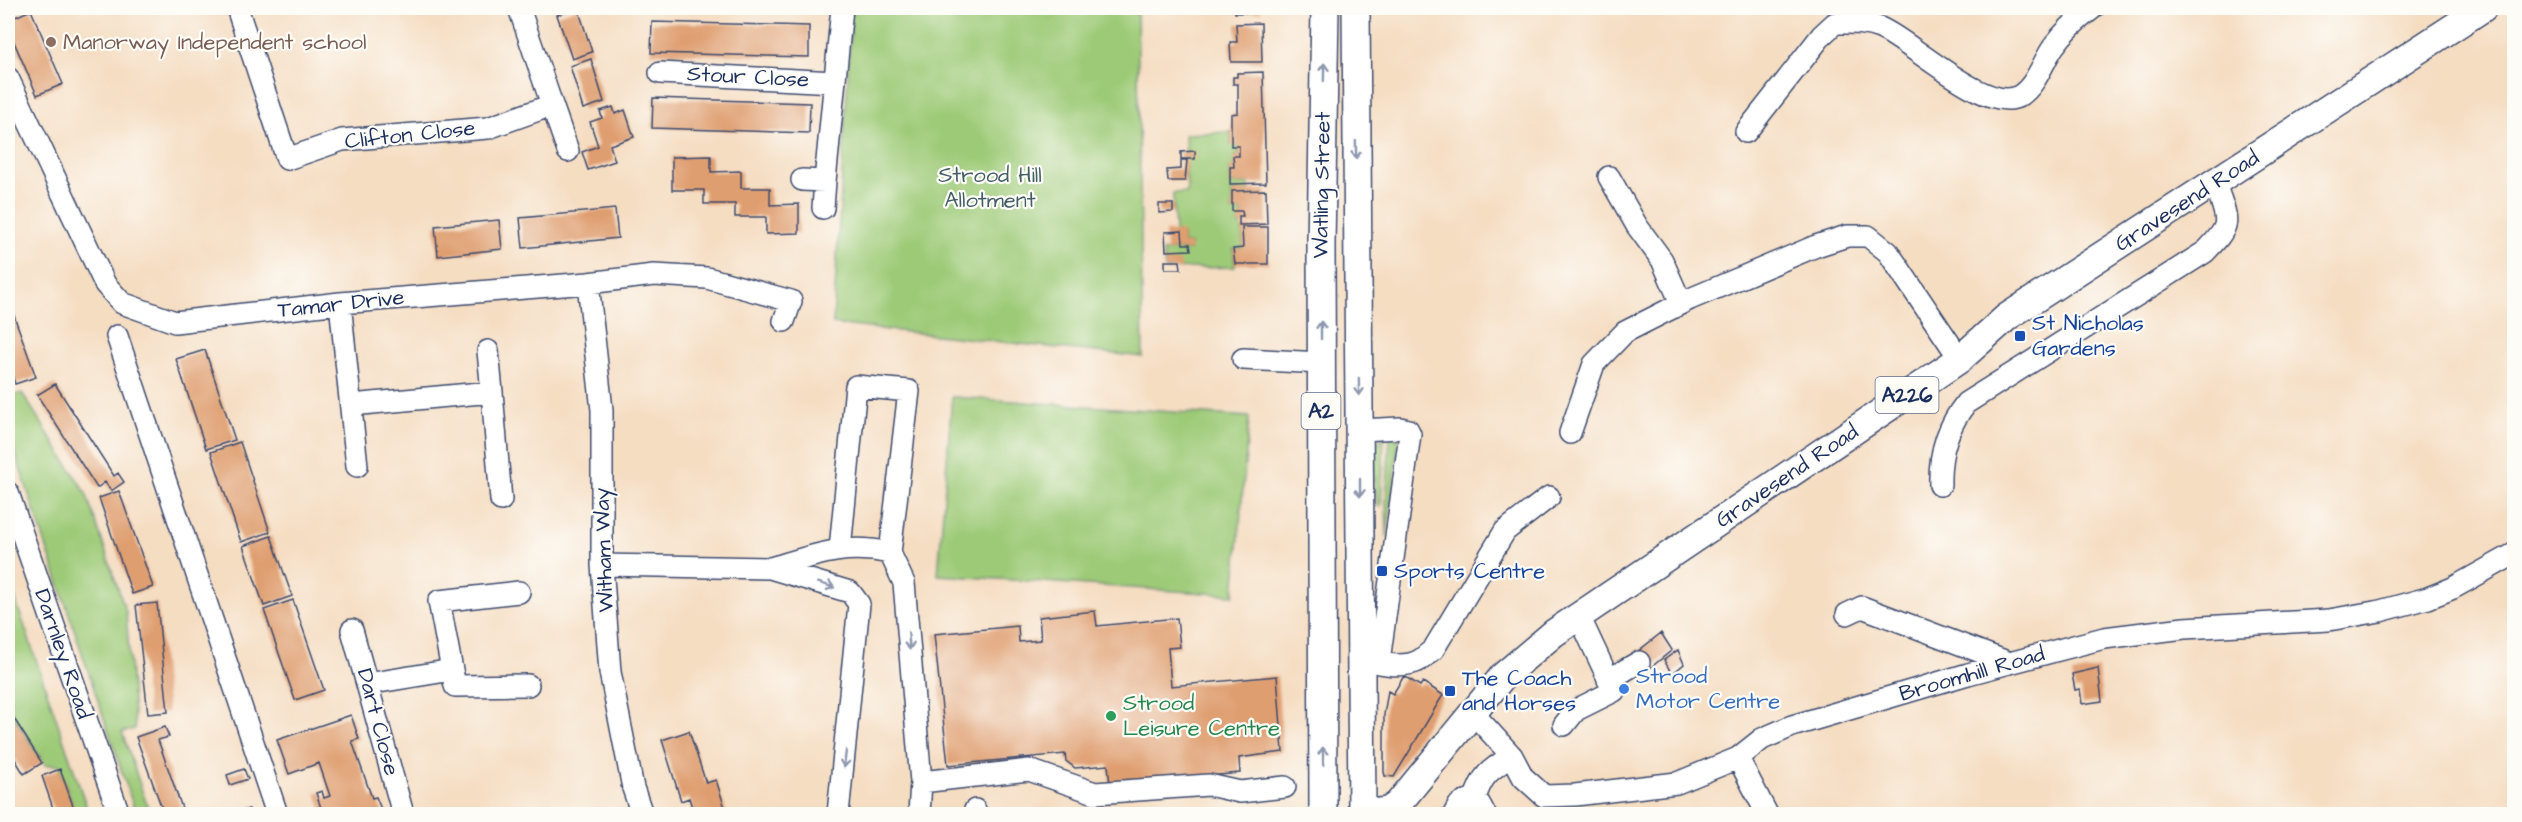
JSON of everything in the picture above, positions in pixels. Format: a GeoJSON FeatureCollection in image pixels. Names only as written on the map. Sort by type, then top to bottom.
{"type":"FeatureCollection","features":[{"type":"Feature","properties":{"kind":"main road","name":"Watling Street"},"geometry":{"type":"LineString","coordinates":[[1323,814],[1321,245],[1325,8]]}},
{"type":"Feature","properties":{"kind":"main road","name":"Watling Street"},"geometry":{"type":"LineString","coordinates":[[1356,8],[1360,430],[1367,663],[1362,814]]}},
{"type":"Feature","properties":{"kind":"main road","name":"Gravesend Road"},"geometry":{"type":"LineString","coordinates":[[1362,814],[1389,811],[1398,804],[1503,676],[1579,616],[1960,359],[2007,317],[2483,8]]}},
{"type":"Feature","properties":{"kind":"main road","name":"Watling Street"},"geometry":{"type":"LineString","coordinates":[[1322,363],[1336,361],[1341,351],[1341,252],[1357,204]]}},
{"type":"Feature","properties":{"kind":"main road","name":"Watling Street"},"geometry":{"type":"LineString","coordinates":[[1322,647],[1338,599],[1337,434],[1342,429],[1360,430]]}},
{"type":"Feature","properties":{"kind":"street","name":"Clifton Close"},"geometry":{"type":"LineString","coordinates":[[237,8],[287,159],[342,140],[488,128],[552,105]]}},
{"type":"Feature","properties":{"kind":"street"},"geometry":{"type":"LineString","coordinates":[[519,8],[568,151]]}},
{"type":"Feature","properties":{"kind":"street","name":"Stour Close"},"geometry":{"type":"LineString","coordinates":[[823,208],[842,8]]}},
{"type":"Feature","properties":{"kind":"street"},"geometry":{"type":"LineString","coordinates":[[1746,132],[1822,35],[1835,23],[1860,22],[1882,29],[1982,93],[2000,100],[2020,96],[2033,82],[2069,26],[2093,8]]}},
{"type":"Feature","properties":{"kind":"street","name":"Stour Close"},"geometry":{"type":"LineString","coordinates":[[660,72],[835,82]]}},
{"type":"Feature","properties":{"kind":"street","name":"Tamar Drive"},"geometry":{"type":"LineString","coordinates":[[8,78],[105,284],[122,303],[143,313],[175,322],[339,303],[588,283],[654,275],[707,278],[791,301],[784,321]]}},
{"type":"Feature","properties":{"kind":"street"},"geometry":{"type":"LineString","coordinates":[[1609,177],[1637,226],[1662,260],[1681,303]]}},
{"type":"Feature","properties":{"kind":"street"},"geometry":{"type":"LineString","coordinates":[[802,180],[825,181]]}},
{"type":"Feature","properties":{"kind":"street"},"geometry":{"type":"LineString","coordinates":[[1940,485],[1940,462],[1953,419],[1966,403],[2205,252],[2224,233],[2226,221],[2215,183]]}},
{"type":"Feature","properties":{"kind":"street"},"geometry":{"type":"LineString","coordinates":[[1570,433],[1594,364],[1625,332],[1681,303],[1850,235],[1864,235],[1877,242],[1894,260],[1960,359]]}},
{"type":"Feature","properties":{"kind":"street","name":"Witham Way"},"geometry":{"type":"LineString","coordinates":[[588,283],[602,410],[602,565],[610,672],[633,788],[642,814]]}},
{"type":"Feature","properties":{"kind":"street"},"geometry":{"type":"LineString","coordinates":[[339,303],[357,466]]}},
{"type":"Feature","properties":{"kind":"street"},"geometry":{"type":"LineString","coordinates":[[117,336],[277,814]]}},
{"type":"Feature","properties":{"kind":"street"},"geometry":{"type":"LineString","coordinates":[[488,351],[501,500]]}},
{"type":"Feature","properties":{"kind":"street"},"geometry":{"type":"LineString","coordinates":[[1243,359],[1322,363]]}},
{"type":"Feature","properties":{"kind":"street"},"geometry":{"type":"LineString","coordinates":[[840,549],[856,387],[909,391],[890,553],[904,583],[921,782],[919,814]]}},
{"type":"Feature","properties":{"kind":"street"},"geometry":{"type":"LineString","coordinates":[[351,405],[492,392]]}},
{"type":"Feature","properties":{"kind":"street","name":"Watling Street"},"geometry":{"type":"LineString","coordinates":[[1360,430],[1404,428],[1410,434],[1380,654],[1367,663]]}},
{"type":"Feature","properties":{"kind":"street","name":"Darnley Road"},"geometry":{"type":"LineString","coordinates":[[8,493],[119,814]]}},
{"type":"Feature","properties":{"kind":"street"},"geometry":{"type":"LineString","coordinates":[[1367,663],[1392,665],[1411,663],[1433,650],[1505,531],[1549,498]]}},
{"type":"Feature","properties":{"kind":"street"},"geometry":{"type":"LineString","coordinates":[[770,568],[840,549],[866,548],[890,553]]}},
{"type":"Feature","properties":{"kind":"street","name":"Broomhill Road"},"geometry":{"type":"LineString","coordinates":[[1472,712],[1512,756],[1523,777],[1544,796],[1575,795],[1677,783],[1738,759],[1762,739],[1792,726],[2010,663],[2104,638],[2184,628],[2329,620],[2380,611],[2453,588],[2514,554]]}},
{"type":"Feature","properties":{"kind":"street"},"geometry":{"type":"LineString","coordinates":[[602,565],[770,568],[850,592],[859,604],[838,814]]}},
{"type":"Feature","properties":{"kind":"street"},"geometry":{"type":"LineString","coordinates":[[519,592],[439,601],[455,686],[528,685]]}},
{"type":"Feature","properties":{"kind":"street"},"geometry":{"type":"LineString","coordinates":[[1847,615],[1863,607],[2010,663]]}},
{"type":"Feature","properties":{"kind":"street"},"geometry":{"type":"LineString","coordinates":[[1564,725],[1576,710],[1614,691],[1579,616]]}},
{"type":"Feature","properties":{"kind":"street","name":"Dart Close"},"geometry":{"type":"LineString","coordinates":[[352,630],[403,814]]}},
{"type":"Feature","properties":{"kind":"street"},"geometry":{"type":"LineString","coordinates":[[1608,680],[1639,662]]}},
{"type":"Feature","properties":{"kind":"street"},"geometry":{"type":"LineString","coordinates":[[367,684],[452,670]]}},
{"type":"Feature","properties":{"kind":"street"},"geometry":{"type":"LineString","coordinates":[[1480,808],[1480,781],[1495,766],[1512,756]]}},
{"type":"Feature","properties":{"kind":"street"},"geometry":{"type":"LineString","coordinates":[[1738,759],[1767,814]]}},
{"type":"Feature","properties":{"kind":"street"},"geometry":{"type":"LineString","coordinates":[[921,782],[1029,771],[1095,793],[1209,785],[1240,792],[1285,786]]}},
{"type":"Feature","properties":{"kind":"street"},"geometry":{"type":"LineString","coordinates":[[1454,814],[1459,805],[1469,801],[1480,808]]}},
{"type":"Feature","properties":{"kind":"green space","name":"Strood Hill Allotment"},"geometry":{"type":"Polygon","coordinates":[[[852,8],[1137,8],[1143,357],[833,324],[852,8]]]}},
{"type":"Feature","properties":{"kind":"green space"},"geometry":{"type":"Polygon","coordinates":[[[1231,132],[1231,145],[1239,146],[1239,156],[1234,156],[1234,167],[1230,168],[1230,184],[1249,184],[1249,191],[1232,191],[1232,211],[1242,211],[1243,216],[1239,217],[1239,225],[1242,227],[1243,248],[1233,249],[1235,267],[1165,269],[1163,251],[1190,250],[1190,244],[1183,244],[1182,232],[1175,232],[1173,193],[1187,193],[1185,134],[1231,132]]]}},
{"type":"Feature","properties":{"kind":"green space"},"geometry":{"type":"Polygon","coordinates":[[[22,393],[86,493],[126,612],[135,729],[122,732],[150,814],[136,814],[8,432],[8,397],[22,393]]]}},
{"type":"Feature","properties":{"kind":"green space"},"geometry":{"type":"Polygon","coordinates":[[[952,397],[1249,417],[1234,595],[938,575],[952,397]]]}},
{"type":"Feature","properties":{"kind":"green space"},"geometry":{"type":"Polygon","coordinates":[[[1390,435],[1399,439],[1387,537],[1386,503],[1390,435]]]}},
{"type":"Feature","properties":{"kind":"green space"},"geometry":{"type":"Polygon","coordinates":[[[1384,436],[1381,507],[1377,505],[1372,449],[1384,436]]]}},
{"type":"Feature","properties":{"kind":"green space"},"geometry":{"type":"Polygon","coordinates":[[[8,578],[89,814],[76,814],[59,765],[45,765],[8,708],[8,578]]]}},
{"type":"Feature","properties":{"kind":"building"},"geometry":{"type":"Polygon","coordinates":[[[578,8],[592,52],[572,59],[557,15],[578,8]]]}},
{"type":"Feature","properties":{"kind":"building"},"geometry":{"type":"Polygon","coordinates":[[[1235,8],[1260,8],[1261,12],[1235,13],[1235,8]]]}},
{"type":"Feature","properties":{"kind":"building","name":"Manorway Independent school"},"geometry":{"type":"Polygon","coordinates":[[[31,10],[63,84],[37,95],[8,28],[8,20],[31,10]]]}},
{"type":"Feature","properties":{"kind":"building"},"geometry":{"type":"Polygon","coordinates":[[[652,22],[809,26],[809,57],[651,53],[652,22]]]}},
{"type":"Feature","properties":{"kind":"building"},"geometry":{"type":"Polygon","coordinates":[[[1261,23],[1262,62],[1231,62],[1230,42],[1237,42],[1236,24],[1261,23]]]}},
{"type":"Feature","properties":{"kind":"building"},"geometry":{"type":"Polygon","coordinates":[[[591,59],[604,102],[583,109],[570,66],[591,59]]]}},
{"type":"Feature","properties":{"kind":"building"},"geometry":{"type":"Polygon","coordinates":[[[1263,72],[1266,183],[1230,184],[1230,167],[1234,167],[1233,156],[1239,156],[1239,146],[1231,146],[1231,114],[1238,113],[1238,84],[1233,84],[1233,77],[1237,77],[1237,73],[1263,72]]]}},
{"type":"Feature","properties":{"kind":"building"},"geometry":{"type":"Polygon","coordinates":[[[653,98],[810,103],[809,133],[652,128],[653,98]]]}},
{"type":"Feature","properties":{"kind":"building"},"geometry":{"type":"Polygon","coordinates":[[[613,107],[615,114],[625,110],[634,137],[610,145],[615,161],[588,170],[582,152],[598,146],[590,122],[602,118],[600,111],[613,107]]]}},
{"type":"Feature","properties":{"kind":"building"},"geometry":{"type":"Polygon","coordinates":[[[1195,151],[1195,159],[1181,159],[1181,152],[1195,151]]]}},
{"type":"Feature","properties":{"kind":"building"},"geometry":{"type":"Polygon","coordinates":[[[711,156],[711,172],[741,171],[741,188],[770,188],[770,205],[799,204],[799,233],[766,234],[766,217],[735,217],[735,204],[704,204],[704,190],[672,190],[672,157],[711,156]]]}},
{"type":"Feature","properties":{"kind":"building"},"geometry":{"type":"Polygon","coordinates":[[[1181,160],[1187,160],[1185,181],[1168,181],[1167,170],[1181,169],[1181,160]]]}},
{"type":"Feature","properties":{"kind":"building"},"geometry":{"type":"Polygon","coordinates":[[[1266,190],[1267,224],[1239,225],[1239,216],[1243,216],[1242,211],[1232,211],[1232,191],[1266,190]]]}},
{"type":"Feature","properties":{"kind":"building"},"geometry":{"type":"Polygon","coordinates":[[[1159,204],[1173,204],[1173,212],[1159,213],[1159,204]]]}},
{"type":"Feature","properties":{"kind":"building"},"geometry":{"type":"Polygon","coordinates":[[[615,209],[618,238],[523,248],[520,218],[615,209]]]}},
{"type":"Feature","properties":{"kind":"building"},"geometry":{"type":"Polygon","coordinates":[[[499,220],[502,249],[438,256],[435,226],[499,220]]]}},
{"type":"Feature","properties":{"kind":"building"},"geometry":{"type":"Polygon","coordinates":[[[1242,227],[1268,227],[1268,264],[1235,264],[1233,249],[1243,248],[1242,227]]]}},
{"type":"Feature","properties":{"kind":"building"},"geometry":{"type":"Polygon","coordinates":[[[1182,231],[1183,244],[1190,244],[1191,250],[1166,251],[1165,232],[1182,231]]]}},
{"type":"Feature","properties":{"kind":"building"},"geometry":{"type":"Polygon","coordinates":[[[1165,261],[1180,261],[1181,269],[1165,269],[1165,261]]]}},
{"type":"Feature","properties":{"kind":"building"},"geometry":{"type":"Polygon","coordinates":[[[8,299],[36,377],[15,384],[8,364],[8,299]]]}},
{"type":"Feature","properties":{"kind":"building"},"geometry":{"type":"Polygon","coordinates":[[[205,350],[235,440],[206,449],[176,359],[205,350]]]}},
{"type":"Feature","properties":{"kind":"building"},"geometry":{"type":"Polygon","coordinates":[[[55,384],[114,476],[118,473],[124,482],[111,491],[105,482],[97,488],[37,395],[55,384]]]}},
{"type":"Feature","properties":{"kind":"building"},"geometry":{"type":"Polygon","coordinates":[[[240,442],[270,532],[241,542],[211,452],[240,442]]]}},
{"type":"Feature","properties":{"kind":"building"},"geometry":{"type":"Polygon","coordinates":[[[119,491],[153,587],[132,594],[99,498],[119,491]]]}},
{"type":"Feature","properties":{"kind":"building"},"geometry":{"type":"Polygon","coordinates":[[[271,536],[292,596],[264,606],[243,546],[271,536]]]}},
{"type":"Feature","properties":{"kind":"building"},"geometry":{"type":"Polygon","coordinates":[[[293,600],[324,690],[295,700],[264,610],[293,600]]]}},
{"type":"Feature","properties":{"kind":"building"},"geometry":{"type":"Polygon","coordinates":[[[157,603],[168,712],[148,714],[136,605],[157,603]]]}},
{"type":"Feature","properties":{"kind":"building","name":"Strood Leisure Centre"},"geometry":{"type":"Polygon","coordinates":[[[1095,611],[1097,626],[1177,618],[1180,647],[1168,648],[1171,686],[1277,676],[1283,752],[1239,758],[1240,773],[1110,785],[1108,765],[1075,768],[1066,761],[1065,754],[948,765],[934,634],[1018,626],[1019,642],[1041,640],[1039,617],[1095,611]]]}},
{"type":"Feature","properties":{"kind":"building"},"geometry":{"type":"Polygon","coordinates":[[[1661,633],[1672,650],[1649,669],[1637,652],[1661,633]]]}},
{"type":"Feature","properties":{"kind":"building"},"geometry":{"type":"Polygon","coordinates":[[[1678,650],[1684,664],[1672,674],[1664,660],[1678,650]]]}},
{"type":"Feature","properties":{"kind":"building"},"geometry":{"type":"Polygon","coordinates":[[[2098,668],[2102,701],[2082,704],[2080,689],[2075,690],[2072,674],[2098,668]]]}},
{"type":"Feature","properties":{"kind":"building"},"geometry":{"type":"Polygon","coordinates":[[[1404,676],[1420,686],[1423,682],[1443,695],[1394,777],[1385,776],[1384,715],[1388,691],[1393,694],[1404,676]]]}},
{"type":"Feature","properties":{"kind":"building"},"geometry":{"type":"Polygon","coordinates":[[[8,709],[42,763],[24,774],[8,748],[8,709]]]}},
{"type":"Feature","properties":{"kind":"building"},"geometry":{"type":"Polygon","coordinates":[[[351,715],[359,739],[352,741],[372,798],[376,797],[383,814],[323,814],[316,793],[322,791],[324,798],[330,796],[319,763],[289,774],[277,740],[351,715]]]}},
{"type":"Feature","properties":{"kind":"building"},"geometry":{"type":"Polygon","coordinates":[[[165,727],[169,737],[158,740],[183,811],[189,810],[190,814],[164,814],[136,737],[165,727]]]}},
{"type":"Feature","properties":{"kind":"building"},"geometry":{"type":"Polygon","coordinates":[[[689,731],[706,783],[716,780],[727,814],[694,814],[689,798],[681,801],[662,740],[689,731]]]}},
{"type":"Feature","properties":{"kind":"building"},"geometry":{"type":"Polygon","coordinates":[[[60,769],[76,814],[55,814],[42,776],[60,769]]]}},
{"type":"Feature","properties":{"kind":"building"},"geometry":{"type":"Polygon","coordinates":[[[244,769],[248,779],[230,785],[227,775],[244,769]]]}},
{"type":"Feature","properties":{"kind":"building"},"geometry":{"type":"Polygon","coordinates":[[[249,809],[251,814],[232,814],[249,809]]]}},
{"type":"Feature","properties":{"kind":"place","name":"Manorway Independent school"},"geometry":{"type":"Point","coordinates":[51,42]}},
{"type":"Feature","properties":{"kind":"place","name":"St Nicholas Gardens"},"geometry":{"type":"Point","coordinates":[2020,336]}},
{"type":"Feature","properties":{"kind":"place","name":"Sports Centre"},"geometry":{"type":"Point","coordinates":[1382,571]}},
{"type":"Feature","properties":{"kind":"place","name":"Strood Motor Centre"},"geometry":{"type":"Point","coordinates":[1624,689]}},
{"type":"Feature","properties":{"kind":"place","name":"The Coach and Horses"},"geometry":{"type":"Point","coordinates":[1450,691]}},
{"type":"Feature","properties":{"kind":"place","name":"Strood Leisure Centre"},"geometry":{"type":"Point","coordinates":[1111,716]}}]}
